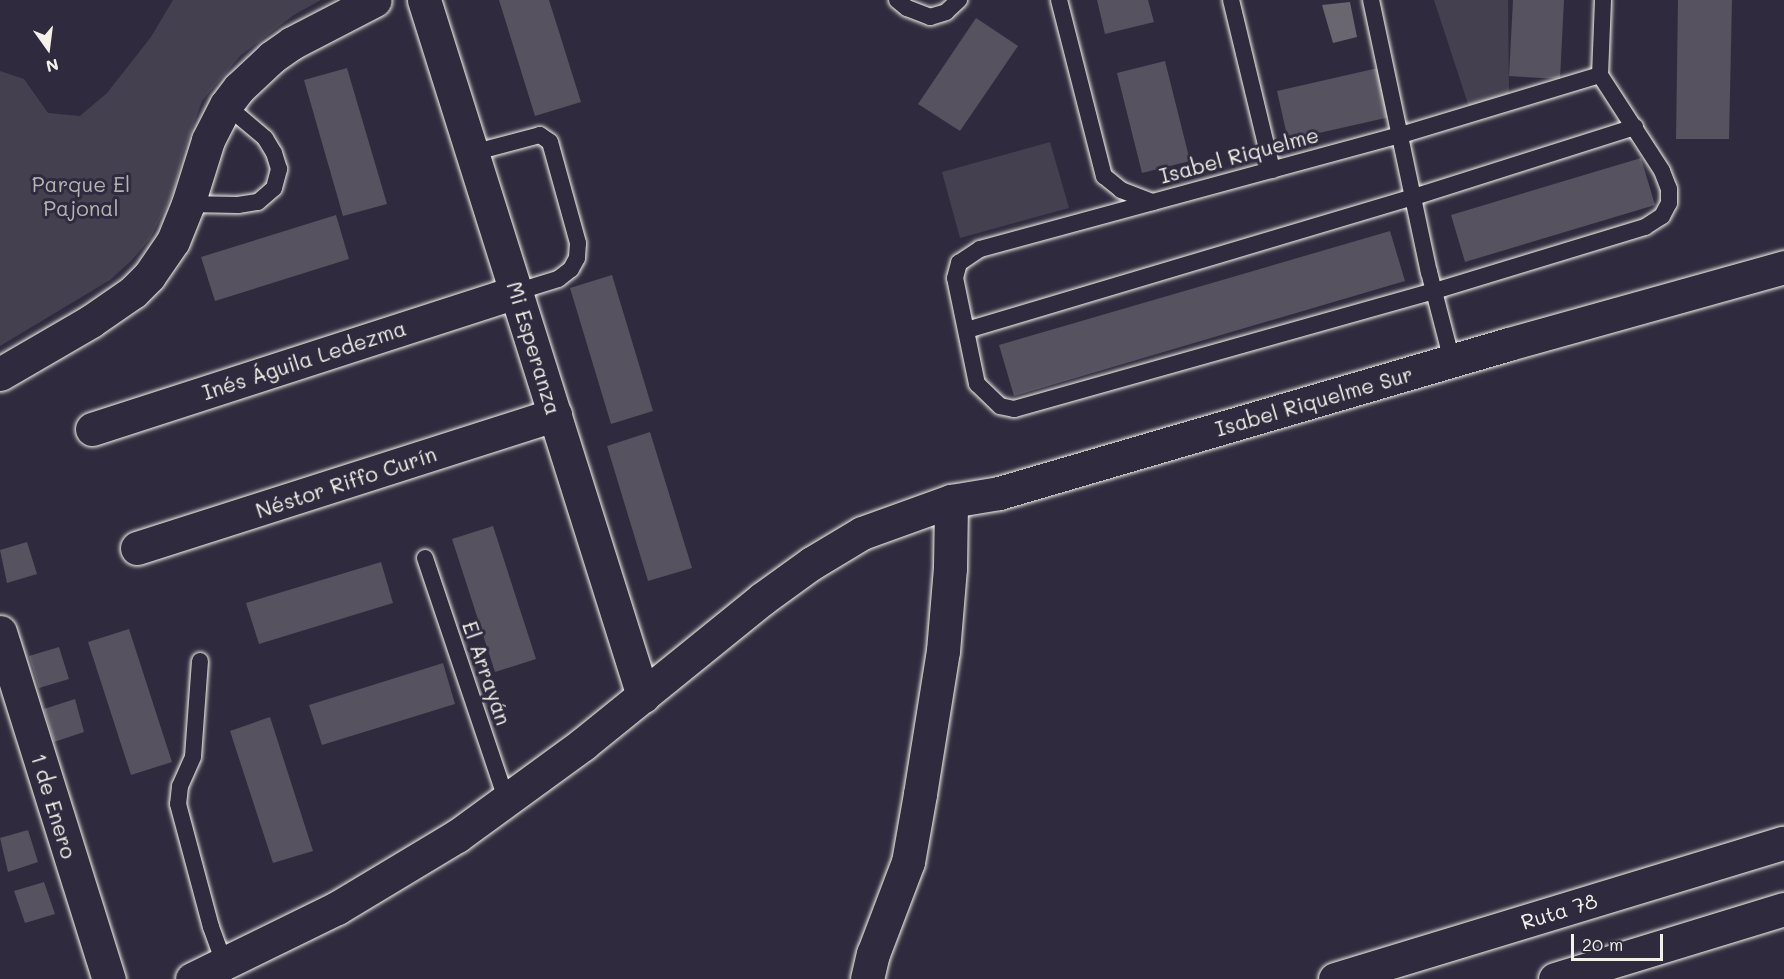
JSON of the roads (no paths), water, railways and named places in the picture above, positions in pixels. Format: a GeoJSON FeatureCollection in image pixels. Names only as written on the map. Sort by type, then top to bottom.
{"type":"FeatureCollection","features":[{"type":"Feature","properties":{"kind":"main road"},"geometry":{"type":"LineString","coordinates":[[0,374],[91,321],[133,292],[163,258],[173,241],[188,204],[208,140],[226,105],[253,74],[272,57],[375,0]]}},
{"type":"Feature","properties":{"kind":"main road","name":"Mi Esperanza"},"geometry":{"type":"LineString","coordinates":[[424,0],[643,696]]}},
{"type":"Feature","properties":{"kind":"main road","name":"Isabel Riquelme Sur"},"geometry":{"type":"LineString","coordinates":[[192,979],[337,908],[406,868],[507,801],[643,696],[762,599],[848,541],[896,520],[951,501],[999,494],[1452,361],[1784,267]]}},
{"type":"Feature","properties":{"kind":"main road","name":"Inés Águila Ledezma"},"geometry":{"type":"LineString","coordinates":[[92,429],[516,292]]}},
{"type":"Feature","properties":{"kind":"main road","name":"Néstor Riffo Curín"},"geometry":{"type":"LineString","coordinates":[[137,548],[555,415]]}},
{"type":"Feature","properties":{"kind":"main road"},"geometry":{"type":"LineString","coordinates":[[867,979],[873,954],[908,862],[918,806],[943,651],[950,568],[951,501]]}},
{"type":"Feature","properties":{"kind":"main road","name":"1 de Enero"},"geometry":{"type":"LineString","coordinates":[[0,632],[109,979]]}},
{"type":"Feature","properties":{"kind":"main road","name":"Ruta 78"},"geometry":{"type":"LineString","coordinates":[[1335,979],[1784,843]]}},
{"type":"Feature","properties":{"kind":"main road"},"geometry":{"type":"LineString","coordinates":[[1555,979],[1784,909]]}},
{"type":"Feature","properties":{"kind":"lane"},"geometry":{"type":"LineString","coordinates":[[897,0],[907,8],[930,17],[946,12],[959,0]]}},
{"type":"Feature","properties":{"kind":"lane"},"geometry":{"type":"LineString","coordinates":[[1059,0],[1104,176],[1121,190],[1153,202]]}},
{"type":"Feature","properties":{"kind":"lane"},"geometry":{"type":"LineString","coordinates":[[1231,0],[1272,170]]}},
{"type":"Feature","properties":{"kind":"lane"},"geometry":{"type":"LineString","coordinates":[[1371,0],[1434,291],[1452,361]]}},
{"type":"Feature","properties":{"kind":"lane"},"geometry":{"type":"LineString","coordinates":[[1600,75],[1603,0]]}},
{"type":"Feature","properties":{"kind":"lane","name":"Isabel Riquelme"},"geometry":{"type":"LineString","coordinates":[[1600,75],[1662,171],[1669,189],[1669,203],[1662,216],[1645,227],[1434,291],[1014,409],[1000,406],[978,384],[955,278],[959,263],[980,249],[1272,170],[1401,135],[1600,75]]}},
{"type":"Feature","properties":{"kind":"lane"},"geometry":{"type":"LineString","coordinates":[[188,204],[238,205],[258,202],[274,188],[279,169],[274,153],[265,138],[226,105]]}},
{"type":"Feature","properties":{"kind":"lane"},"geometry":{"type":"LineString","coordinates":[[967,330],[1414,197],[1635,127]]}},
{"type":"Feature","properties":{"kind":"lane"},"geometry":{"type":"LineString","coordinates":[[472,153],[540,135],[550,142],[578,243],[577,258],[571,270],[558,279],[516,292]]}},
{"type":"Feature","properties":{"kind":"lane","name":"El Arrayán"},"geometry":{"type":"LineString","coordinates":[[425,558],[507,801]]}},
{"type":"Feature","properties":{"kind":"lane"},"geometry":{"type":"LineString","coordinates":[[200,661],[194,758],[180,786],[178,804],[211,927],[224,963]]}},
{"type":"Feature","properties":{"kind":"park label","name":"Parque El Pajonal"},"geometry":{"type":"Point","coordinates":[81,196]}}]}
